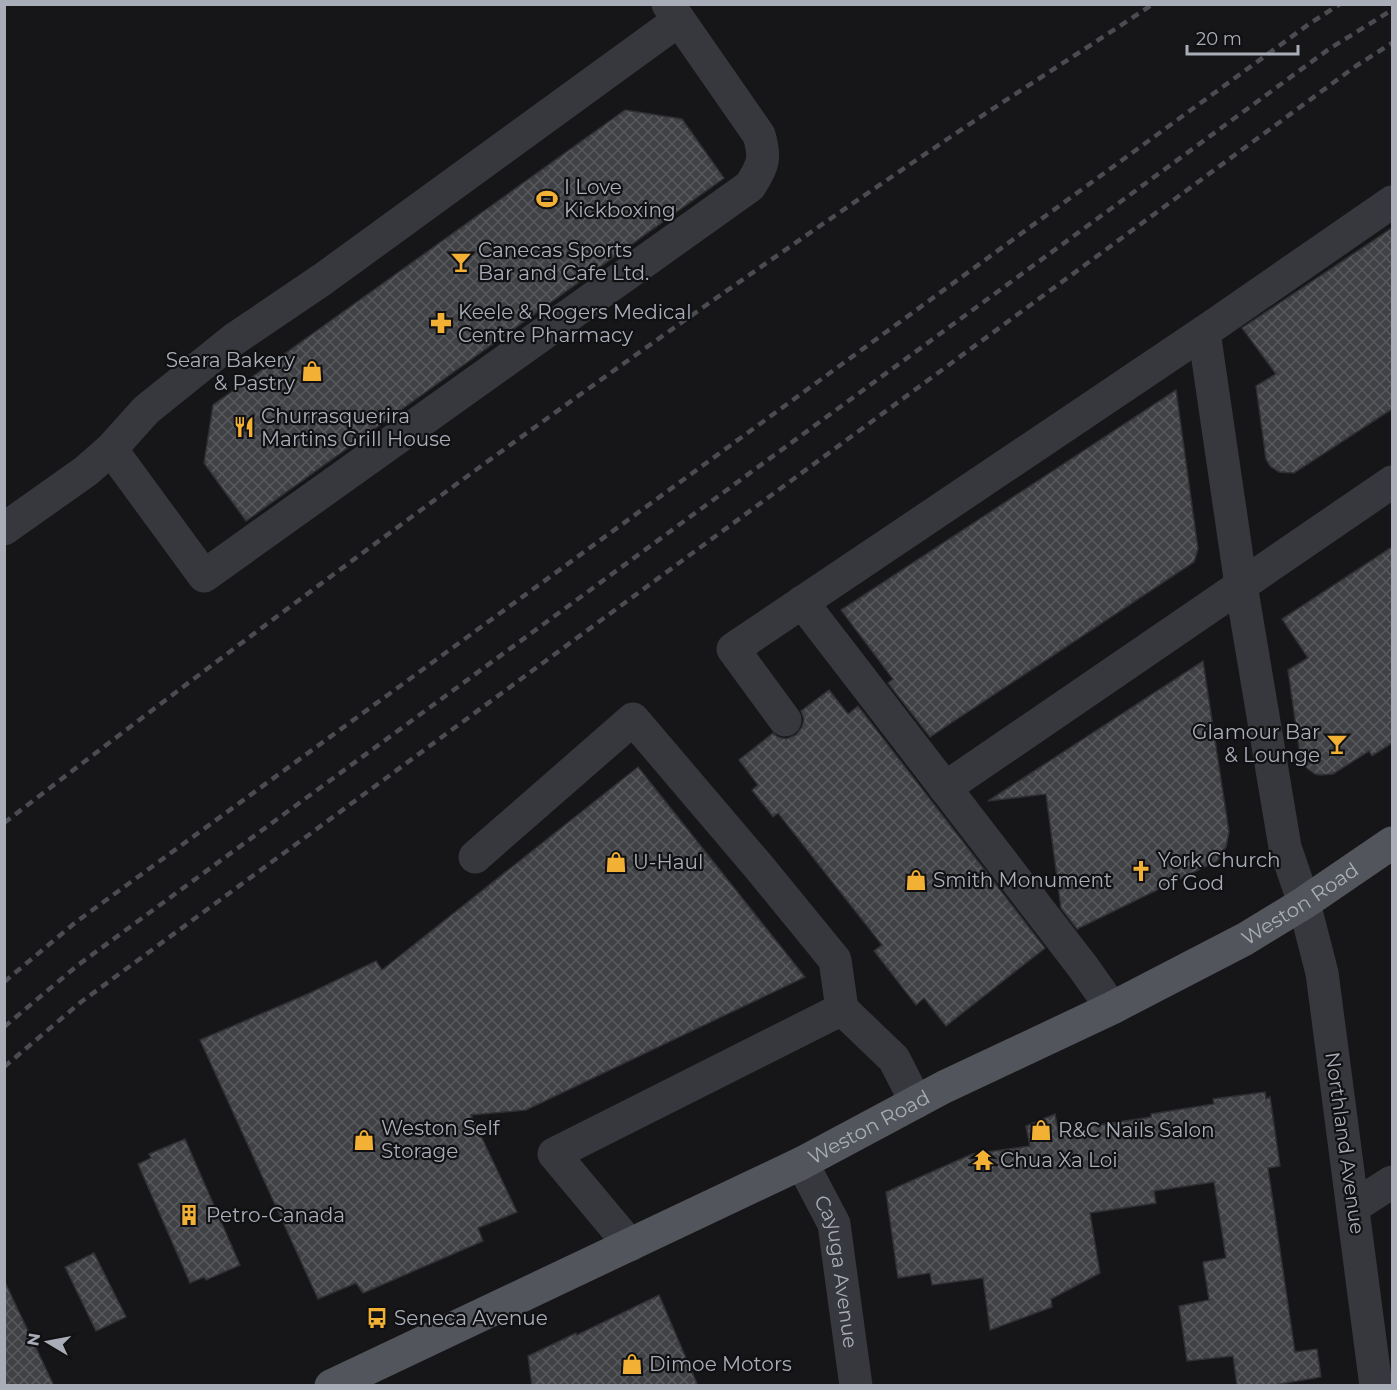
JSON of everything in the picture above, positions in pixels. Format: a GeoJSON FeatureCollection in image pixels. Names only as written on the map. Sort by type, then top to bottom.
{"type":"FeatureCollection","features":[{"type":"Feature","properties":{"kind":"main road","name":"Weston Road"},"geometry":{"type":"LineString","coordinates":[[331,1386],[802,1163],[916,1102],[1112,1008],[1245,939],[1304,903],[1392,843]]}},
{"type":"Feature","properties":{"kind":"street"},"geometry":{"type":"LineString","coordinates":[[4,529],[86,471],[111,449],[146,410],[233,340],[323,279],[673,12],[759,135],[764,151],[761,168],[750,186],[204,576],[111,449]]}},
{"type":"Feature","properties":{"kind":"street"},"geometry":{"type":"LineString","coordinates":[[785,720],[733,649],[1204,332],[1392,202]]}},
{"type":"Feature","properties":{"kind":"street","name":"Northland Avenue"},"geometry":{"type":"LineString","coordinates":[[1204,332],[1241,585],[1285,847],[1304,903],[1322,973],[1376,1386]]}},
{"type":"Feature","properties":{"kind":"street"},"geometry":{"type":"LineString","coordinates":[[945,788],[1392,482]]}},
{"type":"Feature","properties":{"kind":"street"},"geometry":{"type":"LineString","coordinates":[[802,602],[1083,967],[1112,1008]]}},
{"type":"Feature","properties":{"kind":"street"},"geometry":{"type":"LineString","coordinates":[[475,857],[633,719],[835,960],[842,1009],[894,1059],[916,1102]]}},
{"type":"Feature","properties":{"kind":"street"},"geometry":{"type":"LineString","coordinates":[[630,1245],[554,1154],[842,1009]]}},
{"type":"Feature","properties":{"kind":"street","name":"Cayuga Avenue"},"geometry":{"type":"LineString","coordinates":[[802,1163],[834,1224],[856,1386]]}},
{"type":"Feature","properties":{"kind":"street"},"geometry":{"type":"LineString","coordinates":[[1353,1207],[1392,1182]]}},
{"type":"Feature","properties":{"kind":"building"},"geometry":{"type":"Polygon","coordinates":[[[625,110],[682,119],[724,178],[246,521],[204,463],[213,405],[625,110]]]}},
{"type":"Feature","properties":{"kind":"building"},"geometry":{"type":"Polygon","coordinates":[[[1392,228],[1392,409],[1294,473],[1279,472],[1270,466],[1266,459],[1256,386],[1276,374],[1242,328],[1392,228]]]}},
{"type":"Feature","properties":{"kind":"building"},"geometry":{"type":"Polygon","coordinates":[[[1176,390],[1198,549],[1194,562],[930,737],[888,683],[893,679],[841,610],[1176,390]]]}},
{"type":"Feature","properties":{"kind":"building"},"geometry":{"type":"Polygon","coordinates":[[[1392,547],[1392,743],[1372,756],[1369,751],[1333,774],[1315,774],[1301,762],[1288,670],[1308,658],[1282,619],[1392,547]]]}},
{"type":"Feature","properties":{"kind":"building"},"geometry":{"type":"Polygon","coordinates":[[[1203,661],[1229,832],[1226,847],[1217,861],[1077,929],[1061,908],[1046,794],[988,801],[1203,661]]]}},
{"type":"Feature","properties":{"kind":"building","name":"Smith Monument"},"geometry":{"type":"Polygon","coordinates":[[[829,690],[848,714],[858,706],[1045,948],[946,1026],[924,998],[916,1005],[874,951],[882,945],[778,813],[773,817],[752,790],[758,785],[739,760],[773,733],[786,739],[796,735],[804,719],[801,711],[829,690]]]}},
{"type":"Feature","properties":{"kind":"building"},"geometry":{"type":"Polygon","coordinates":[[[638,767],[805,977],[526,1110],[471,1115],[517,1212],[478,1228],[483,1241],[363,1293],[356,1283],[318,1299],[200,1040],[310,993],[376,961],[382,970],[638,767]]]}},
{"type":"Feature","properties":{"kind":"building"},"geometry":{"type":"Polygon","coordinates":[[[1265,1092],[1266,1099],[1270,1097],[1280,1166],[1268,1168],[1295,1352],[1317,1349],[1321,1377],[1268,1386],[1237,1386],[1233,1356],[1187,1361],[1179,1306],[1209,1300],[1203,1262],[1226,1258],[1214,1182],[1154,1191],[1156,1203],[1090,1213],[1100,1273],[1051,1299],[1052,1307],[990,1330],[983,1278],[932,1285],[930,1273],[898,1278],[886,1192],[972,1154],[1030,1146],[1026,1126],[1055,1114],[1058,1131],[1151,1117],[1151,1114],[1214,1104],[1213,1099],[1265,1092]]]}},
{"type":"Feature","properties":{"kind":"building","name":"Petro-Canada"},"geometry":{"type":"Polygon","coordinates":[[[185,1139],[240,1265],[206,1280],[204,1277],[190,1283],[138,1164],[151,1158],[149,1154],[185,1139]]]}},
{"type":"Feature","properties":{"kind":"building"},"geometry":{"type":"Polygon","coordinates":[[[94,1253],[126,1317],[96,1331],[65,1267],[94,1253]]]}},
{"type":"Feature","properties":{"kind":"building"},"geometry":{"type":"Polygon","coordinates":[[[4,1280],[54,1386],[4,1386],[4,1280]]]}},
{"type":"Feature","properties":{"kind":"building"},"geometry":{"type":"Polygon","coordinates":[[[659,1295],[698,1386],[532,1386],[528,1356],[659,1295]]]}},
{"type":"Feature","properties":{"kind":"railway"},"geometry":{"type":"LineString","coordinates":[[4,823],[353,560],[588,389],[946,140],[1153,4]]}},
{"type":"Feature","properties":{"kind":"railway"},"geometry":{"type":"LineString","coordinates":[[4,982],[76,922],[1309,24],[1340,4]]}},
{"type":"Feature","properties":{"kind":"railway"},"geometry":{"type":"LineString","coordinates":[[4,1027],[78,965],[1329,49],[1392,10]]}},
{"type":"Feature","properties":{"kind":"railway"},"geometry":{"type":"LineString","coordinates":[[4,1067],[81,1002],[1356,66],[1392,43]]}},
{"type":"Feature","properties":{"kind":"place","name":"I Love Kickboxing"},"geometry":{"type":"Point","coordinates":[547,199]}},
{"type":"Feature","properties":{"kind":"place","name":"Canecas Sports Bar and Cafe Ltd."},"geometry":{"type":"Point","coordinates":[461,262]}},
{"type":"Feature","properties":{"kind":"place","name":"Keele & Rogers Medical Centre Pharmacy"},"geometry":{"type":"Point","coordinates":[441,323]}},
{"type":"Feature","properties":{"kind":"place","name":"Seara Bakery & Pastry"},"geometry":{"type":"Point","coordinates":[312,371]}},
{"type":"Feature","properties":{"kind":"place","name":"Churrasquerira Martins Grill House"},"geometry":{"type":"Point","coordinates":[244,427]}},
{"type":"Feature","properties":{"kind":"place","name":"Glamour Bar & Lounge"},"geometry":{"type":"Point","coordinates":[1337,744]}},
{"type":"Feature","properties":{"kind":"place","name":"U-Haul"},"geometry":{"type":"Point","coordinates":[616,862]}},
{"type":"Feature","properties":{"kind":"place","name":"York Church of God"},"geometry":{"type":"Point","coordinates":[1141,871]}},
{"type":"Feature","properties":{"kind":"place","name":"Smith Monument"},"geometry":{"type":"Point","coordinates":[916,880]}},
{"type":"Feature","properties":{"kind":"place","name":"R&C Nails Salon"},"geometry":{"type":"Point","coordinates":[1041,1130]}},
{"type":"Feature","properties":{"kind":"place","name":"Weston Self Storage"},"geometry":{"type":"Point","coordinates":[364,1140]}},
{"type":"Feature","properties":{"kind":"place","name":"Chua Xa Loi"},"geometry":{"type":"Point","coordinates":[983,1160]}},
{"type":"Feature","properties":{"kind":"place","name":"Petro-Canada"},"geometry":{"type":"Point","coordinates":[189,1215]}},
{"type":"Feature","properties":{"kind":"place","name":"Seneca Avenue"},"geometry":{"type":"Point","coordinates":[377,1318]}},
{"type":"Feature","properties":{"kind":"place","name":"Dimoe Motors"},"geometry":{"type":"Point","coordinates":[632,1364]}}]}
